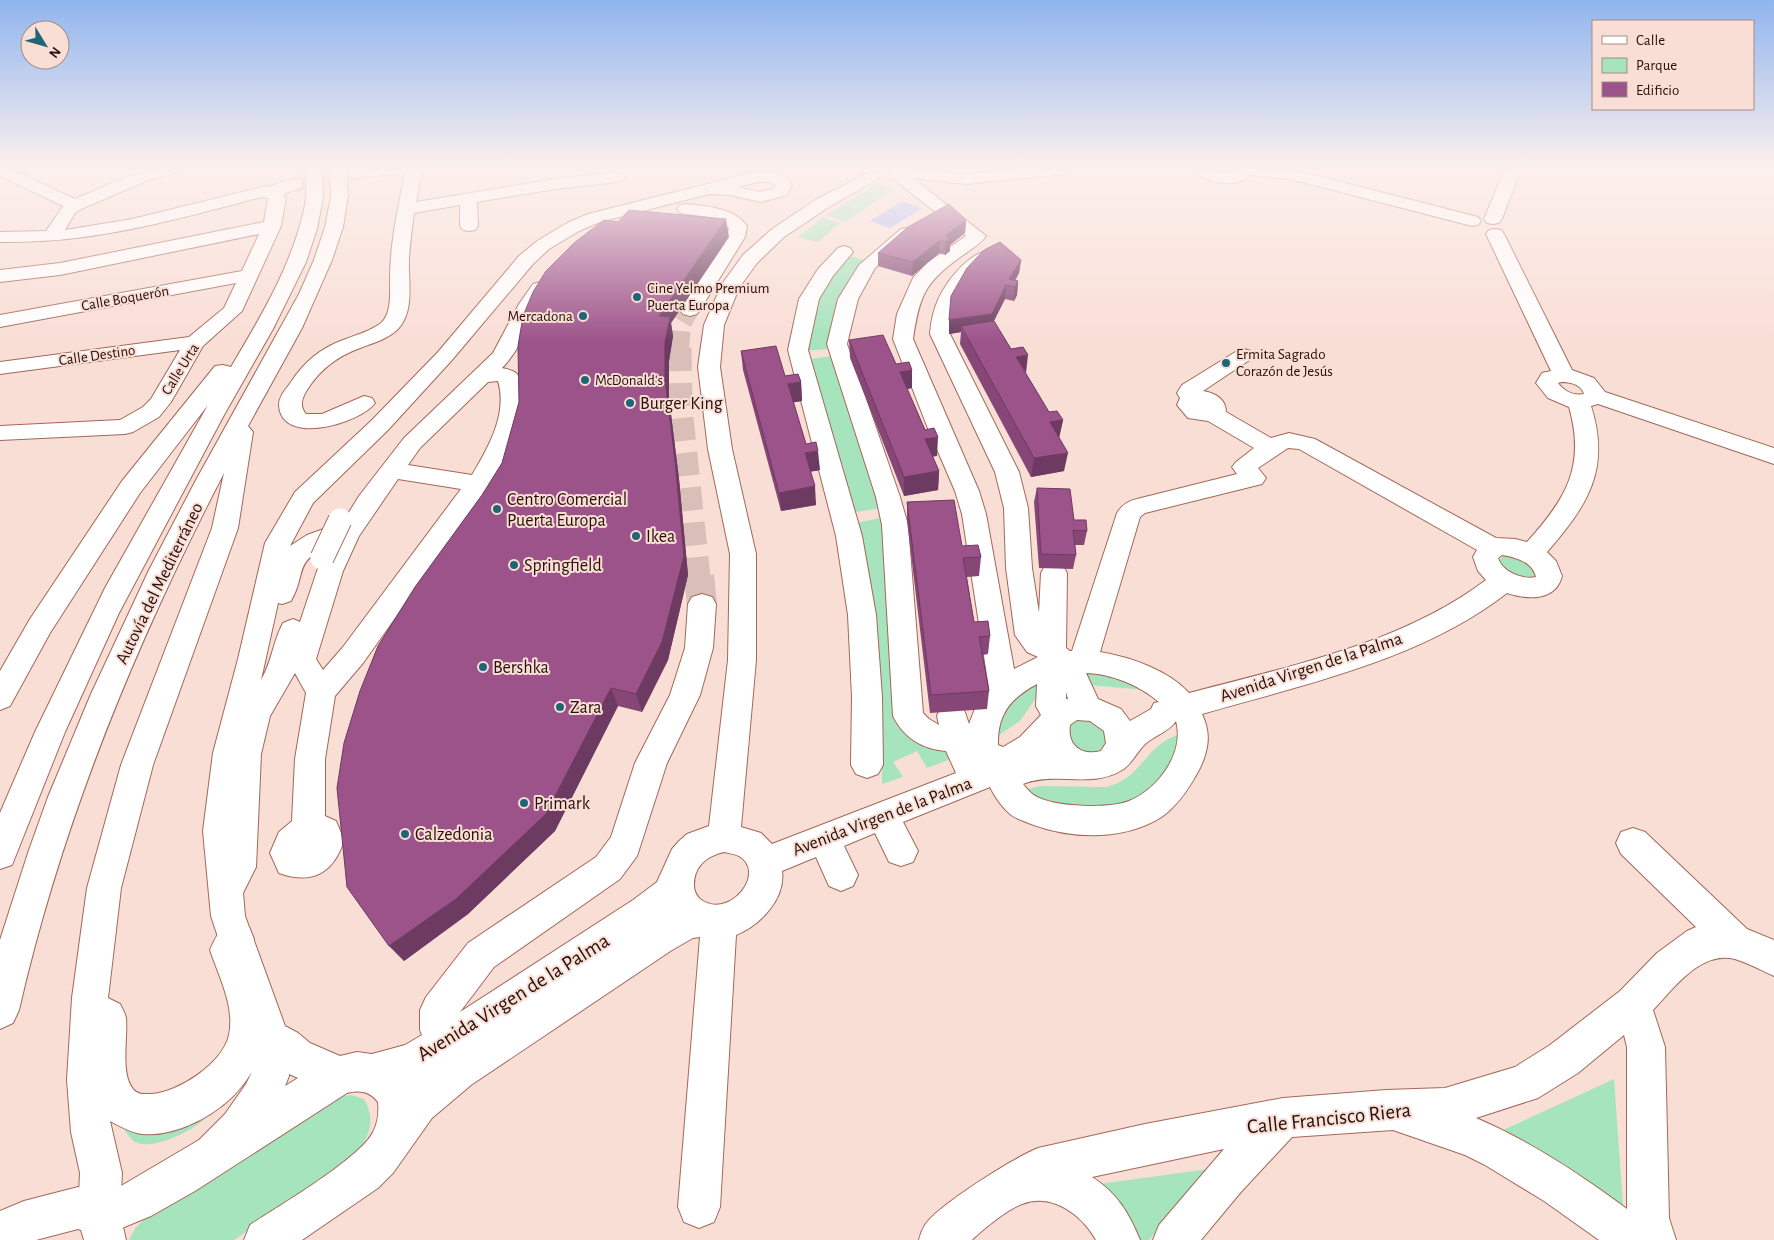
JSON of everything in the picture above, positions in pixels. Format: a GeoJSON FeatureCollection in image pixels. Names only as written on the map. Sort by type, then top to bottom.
{"type":"FeatureCollection","features":[{"type":"Feature","properties":{"kind":"main road"},"geometry":{"type":"LineString","coordinates":[[51,237],[58,227]]}},
{"type":"Feature","properties":{"kind":"main road"},"geometry":{"type":"LineString","coordinates":[[0,237],[74,236],[121,227]]}},
{"type":"Feature","properties":{"kind":"main road"},"geometry":{"type":"LineString","coordinates":[[0,276],[60,269],[268,227]]}},
{"type":"Feature","properties":{"kind":"main road","name":"Calle Urta"},"geometry":{"type":"LineString","coordinates":[[0,433],[125,427],[151,412],[160,402],[195,342],[232,311],[272,227]]}},
{"type":"Feature","properties":{"kind":"main road","name":"Autovía del Mediterráneo"},"geometry":{"type":"LineString","coordinates":[[0,854],[64,699],[106,612],[257,339],[295,265],[308,227]]}},
{"type":"Feature","properties":{"kind":"main road","name":"Autovía del Mediterráneo"},"geometry":{"type":"LineString","coordinates":[[0,1010],[44,852],[89,732],[152,592],[243,415],[308,296],[333,227]]}},
{"type":"Feature","properties":{"kind":"main road"},"geometry":{"type":"LineString","coordinates":[[364,403],[338,417],[313,421],[302,420],[295,416],[291,410],[290,401],[300,384],[321,362],[338,349],[362,341],[391,325],[399,307],[400,261],[404,227]]}},
{"type":"Feature","properties":{"kind":"main road"},"geometry":{"type":"LineString","coordinates":[[321,692],[302,660],[349,511],[368,502],[412,443],[484,376],[502,356],[529,304],[543,284],[551,259],[573,227]]}},
{"type":"Feature","properties":{"kind":"main road"},"geometry":{"type":"LineString","coordinates":[[588,243],[617,227]]}},
{"type":"Feature","properties":{"kind":"main road"},"geometry":{"type":"LineString","coordinates":[[690,310],[736,237],[738,227]]}},
{"type":"Feature","properties":{"kind":"main road"},"geometry":{"type":"LineString","coordinates":[[724,837],[742,660],[743,554],[720,449],[709,367],[714,325],[729,288],[750,259],[787,227]]}},
{"type":"Feature","properties":{"kind":"main road"},"geometry":{"type":"LineString","coordinates":[[917,227],[900,237],[868,265],[848,299],[837,344],[888,497],[895,525],[908,716],[915,726],[925,734],[938,738],[955,728],[962,756],[997,771]]}},
{"type":"Feature","properties":{"kind":"main road"},"geometry":{"type":"LineString","coordinates":[[966,227],[998,251],[976,264],[956,284],[942,311],[940,334],[1007,472],[1016,508],[1019,568],[1028,635],[1037,644],[1063,661]]}},
{"type":"Feature","properties":{"kind":"main road"},"geometry":{"type":"LineString","coordinates":[[1494,227],[1564,375],[1550,378],[1547,383],[1559,396],[1586,398],[1774,456]]}},
{"type":"Feature","properties":{"kind":"main road"},"geometry":{"type":"LineString","coordinates":[[977,236],[940,262],[920,282],[906,314],[902,339],[967,491],[974,514],[1004,693]]}},
{"type":"Feature","properties":{"kind":"main road"},"geometry":{"type":"LineString","coordinates":[[844,252],[825,273],[808,299],[798,350],[844,511],[858,589],[862,615],[867,697],[867,765]]}},
{"type":"Feature","properties":{"kind":"main road"},"geometry":{"type":"LineString","coordinates":[[214,1154],[239,1128],[260,1098],[270,1076],[271,1039],[228,916],[219,832],[227,763],[278,543],[304,498],[380,425],[445,356],[526,260],[551,259]]}},
{"type":"Feature","properties":{"kind":"main road","name":"Calle Boquerón"},"geometry":{"type":"LineString","coordinates":[[0,321],[250,276]]}},
{"type":"Feature","properties":{"kind":"main road"},"geometry":{"type":"LineString","coordinates":[[0,698],[40,626],[131,487],[227,366],[257,339]]}},
{"type":"Feature","properties":{"kind":"main road","name":"Calle Destino"},"geometry":{"type":"LineString","coordinates":[[0,368],[195,342]]}},
{"type":"Feature","properties":{"kind":"main road"},"geometry":{"type":"LineString","coordinates":[[1244,355],[1188,393],[1193,399],[1205,398],[1216,407],[1211,413],[1272,448]]}},
{"type":"Feature","properties":{"kind":"main road"},"geometry":{"type":"LineString","coordinates":[[308,830],[310,758],[321,692],[353,655],[478,484],[499,449],[508,421],[513,396],[512,385],[508,377],[499,374],[484,376]]}},
{"type":"Feature","properties":{"kind":"main road"},"geometry":{"type":"LineString","coordinates":[[1532,554],[1570,508],[1585,474],[1588,462],[1583,415],[1586,398]]}},
{"type":"Feature","properties":{"kind":"main road"},"geometry":{"type":"LineString","coordinates":[[101,1223],[101,1173],[91,1132],[86,1080],[90,998],[104,888],[137,765],[225,528],[240,450],[243,415]]}},
{"type":"Feature","properties":{"kind":"main road"},"geometry":{"type":"LineString","coordinates":[[1058,719],[1051,706],[1063,661],[1129,513],[1137,507],[1254,478],[1244,467],[1284,439],[1300,440],[1493,548]]}},
{"type":"Feature","properties":{"kind":"main road"},"geometry":{"type":"LineString","coordinates":[[391,470],[478,484]]}},
{"type":"Feature","properties":{"kind":"main road"},"geometry":{"type":"LineString","coordinates":[[252,659],[272,639],[289,566],[295,558],[346,524]]}},
{"type":"Feature","properties":{"kind":"main road"},"geometry":{"type":"LineString","coordinates":[[224,892],[239,867],[246,754],[256,714],[282,671],[300,606],[322,558],[346,524]]}},
{"type":"Feature","properties":{"kind":"main road"},"geometry":{"type":"LineString","coordinates":[[1499,546],[1516,547],[1532,554],[1541,560],[1550,574],[1544,585],[1526,588],[1504,581],[1496,576],[1486,563],[1486,557],[1493,548],[1499,546]]}},
{"type":"Feature","properties":{"kind":"main road"},"geometry":{"type":"LineString","coordinates":[[1054,573],[1063,661],[1090,708]]}},
{"type":"Feature","properties":{"kind":"main road","name":"Avenida Virgen de la Palma"},"geometry":{"type":"LineString","coordinates":[[1119,752],[1130,739],[1150,723],[1174,710],[1294,676],[1383,648],[1436,624],[1483,597],[1504,581]]}},
{"type":"Feature","properties":{"kind":"main road"},"geometry":{"type":"LineString","coordinates":[[446,1043],[440,1034],[438,1023],[439,1010],[458,982],[481,955],[608,868],[625,845],[651,762],[685,695],[699,648],[702,604]]}},
{"type":"Feature","properties":{"kind":"main road"},"geometry":{"type":"LineString","coordinates":[[302,660],[341,661],[353,655]]}},
{"type":"Feature","properties":{"kind":"main road"},"geometry":{"type":"LineString","coordinates":[[1063,661],[1094,662],[1120,668],[1149,679],[1168,691],[1174,710],[1191,723],[1194,740],[1188,761],[1176,784],[1158,802],[1130,817],[1103,822],[1073,820],[1043,814],[1022,805],[1006,787],[983,752],[982,734],[987,715],[1004,693],[1030,674],[1063,661]]}},
{"type":"Feature","properties":{"kind":"main road"},"geometry":{"type":"LineString","coordinates":[[1090,708],[1102,712],[1118,726],[1122,734],[1122,744],[1114,759],[1094,766],[1072,761],[1056,747],[1053,738],[1053,729],[1058,719],[1071,710],[1090,708]]}},
{"type":"Feature","properties":{"kind":"main road","name":"Avenida Virgen de la Palma"},"geometry":{"type":"LineString","coordinates":[[1090,708],[1128,712],[1158,708],[1174,710]]}},
{"type":"Feature","properties":{"kind":"main road","name":"Avenida Virgen de la Palma"},"geometry":{"type":"LineString","coordinates":[[997,771],[1029,747],[1058,719]]}},
{"type":"Feature","properties":{"kind":"main road","name":"Avenida Virgen de la Palma"},"geometry":{"type":"LineString","coordinates":[[765,862],[997,771],[1048,765],[1083,765]]}},
{"type":"Feature","properties":{"kind":"main road"},"geometry":{"type":"LineString","coordinates":[[882,815],[901,851]]}},
{"type":"Feature","properties":{"kind":"main road"},"geometry":{"type":"LineString","coordinates":[[724,837],[738,838],[750,843],[759,851],[765,862],[767,875],[765,888],[758,900],[748,911],[734,918],[712,921],[692,914],[683,905],[677,893],[676,880],[680,867],[687,856],[698,846],[710,840],[724,837]]}},
{"type":"Feature","properties":{"kind":"main road"},"geometry":{"type":"LineString","coordinates":[[824,838],[841,875]]}},
{"type":"Feature","properties":{"kind":"main road"},"geometry":{"type":"LineString","coordinates":[[1633,843],[1734,941],[1774,958]]}},
{"type":"Feature","properties":{"kind":"main road","name":"Avenida Virgen de la Palma"},"geometry":{"type":"LineString","coordinates":[[101,1223],[214,1154],[356,1074],[411,1062],[446,1043],[645,912],[670,893],[676,880]]}},
{"type":"Feature","properties":{"kind":"main road","name":"Avenida Virgen de la Palma"},"geometry":{"type":"LineString","coordinates":[[265,1240],[363,1173],[379,1158],[390,1140],[418,1104],[432,1090],[457,1071],[659,938],[688,921],[712,921]]}},
{"type":"Feature","properties":{"kind":"main road"},"geometry":{"type":"LineString","coordinates":[[699,1207],[712,921]]}},
{"type":"Feature","properties":{"kind":"main road"},"geometry":{"type":"LineString","coordinates":[[97,940],[107,994],[106,1055],[111,1086],[118,1102],[133,1112],[153,1115],[176,1110],[200,1098],[221,1080],[238,1060],[247,1038],[250,1018],[228,950],[236,939]]}},
{"type":"Feature","properties":{"kind":"main road","name":"Calle Francisco Riera"},"geometry":{"type":"LineString","coordinates":[[940,1240],[968,1215],[1038,1169],[1145,1144],[1283,1118],[1386,1110],[1445,1108],[1524,1084],[1564,1059],[1633,1004],[1670,966],[1700,943],[1734,941]]}},
{"type":"Feature","properties":{"kind":"main road"},"geometry":{"type":"LineString","coordinates":[[1633,1004],[1646,1047],[1648,1218],[1655,1240]]}},
{"type":"Feature","properties":{"kind":"main road"},"geometry":{"type":"LineString","coordinates":[[271,1039],[285,1046],[296,1057],[307,1064],[386,1079],[394,1090],[398,1105],[397,1122],[390,1140]]}},
{"type":"Feature","properties":{"kind":"main road"},"geometry":{"type":"LineString","coordinates":[[1386,1110],[1478,1139],[1525,1164],[1567,1190],[1633,1240]]}},
{"type":"Feature","properties":{"kind":"main road"},"geometry":{"type":"LineString","coordinates":[[1174,1240],[1225,1178],[1283,1118]]}},
{"type":"Feature","properties":{"kind":"main road"},"geometry":{"type":"LineString","coordinates":[[1007,1188],[1031,1180],[1056,1183],[1081,1194],[1103,1213],[1119,1240]]}},
{"type":"Feature","properties":{"kind":"main road"},"geometry":{"type":"LineString","coordinates":[[12,1227],[78,1208],[101,1223]]}},
{"type":"Feature","properties":{"kind":"green space"},"geometry":{"type":"Polygon","coordinates":[[[811,227],[836,227],[818,242],[798,237],[811,227]]]}},
{"type":"Feature","properties":{"kind":"green space"},"geometry":{"type":"Polygon","coordinates":[[[846,255],[864,260],[837,305],[827,349],[804,351],[811,301],[846,255]]]}},
{"type":"Feature","properties":{"kind":"green space"},"geometry":{"type":"Polygon","coordinates":[[[832,356],[883,508],[849,513],[839,475],[845,474],[843,465],[836,466],[820,389],[804,360],[832,356]]]}},
{"type":"Feature","properties":{"kind":"green space"},"geometry":{"type":"Polygon","coordinates":[[[885,517],[897,711],[948,750],[951,759],[927,768],[917,751],[893,762],[903,777],[882,784],[882,718],[851,524],[885,517]]]}},
{"type":"Feature","properties":{"kind":"green space"},"geometry":{"type":"Polygon","coordinates":[[[1508,554],[1527,559],[1536,574],[1526,578],[1508,574],[1498,562],[1503,556],[1508,554]]]}},
{"type":"Feature","properties":{"kind":"green space"},"geometry":{"type":"Polygon","coordinates":[[[1052,670],[1120,675],[1146,690],[1077,684],[1047,690],[1036,698],[1020,721],[989,742],[996,711],[1052,670]]]}},
{"type":"Feature","properties":{"kind":"green space"},"geometry":{"type":"Polygon","coordinates":[[[1081,719],[1095,723],[1103,731],[1107,740],[1100,750],[1087,753],[1073,748],[1067,728],[1081,719]]]}},
{"type":"Feature","properties":{"kind":"green space"},"geometry":{"type":"Polygon","coordinates":[[[1184,733],[1186,738],[1153,796],[1090,816],[1015,792],[1041,786],[1106,787],[1118,783],[1137,769],[1161,744],[1184,733]]]}},
{"type":"Feature","properties":{"kind":"green space"},"geometry":{"type":"Polygon","coordinates":[[[1614,1079],[1623,1205],[1499,1132],[1614,1079]]]}},
{"type":"Feature","properties":{"kind":"green space"},"geometry":{"type":"Polygon","coordinates":[[[351,1095],[364,1099],[370,1116],[369,1132],[356,1154],[350,1161],[234,1240],[129,1240],[136,1227],[145,1219],[327,1102],[338,1097],[351,1095]]]}},
{"type":"Feature","properties":{"kind":"green space"},"geometry":{"type":"Polygon","coordinates":[[[212,1111],[207,1117],[188,1130],[154,1144],[135,1142],[123,1127],[212,1111]]]}},
{"type":"Feature","properties":{"kind":"green space"},"geometry":{"type":"Polygon","coordinates":[[[1209,1169],[1149,1240],[1138,1240],[1099,1184],[1209,1169]]]}},
{"type":"Feature","properties":{"kind":"building"},"geometry":{"type":"Polygon","coordinates":[[[595,227],[721,227],[659,316],[670,317],[665,343],[665,380],[684,556],[662,642],[636,694],[611,688],[546,814],[456,899],[389,946],[347,887],[337,788],[344,743],[360,691],[378,646],[415,587],[482,495],[502,463],[519,402],[518,346],[523,316],[533,292],[546,271],[574,243],[595,227]]]}},
{"type":"Feature","properties":{"kind":"building"},"geometry":{"type":"Polygon","coordinates":[[[908,227],[957,227],[945,236],[950,238],[945,242],[940,240],[913,262],[878,253],[908,227]]]}},
{"type":"Feature","properties":{"kind":"building"},"geometry":{"type":"Polygon","coordinates":[[[1000,242],[1021,260],[1009,279],[1018,281],[1015,287],[1006,285],[992,314],[949,320],[951,296],[967,268],[984,250],[1000,242]]]}},
{"type":"Feature","properties":{"kind":"building"},"geometry":{"type":"Polygon","coordinates":[[[994,321],[1011,349],[1023,347],[1028,355],[1016,357],[1049,412],[1057,411],[1063,420],[1050,422],[1068,453],[1034,458],[961,326],[994,321]]]}},
{"type":"Feature","properties":{"kind":"building"},"geometry":{"type":"Polygon","coordinates":[[[883,335],[896,364],[909,362],[912,370],[900,372],[925,430],[934,428],[938,437],[925,439],[939,471],[904,477],[849,340],[883,335]]]}},
{"type":"Feature","properties":{"kind":"building"},"geometry":{"type":"Polygon","coordinates":[[[776,346],[785,376],[798,374],[801,382],[788,384],[806,444],[816,442],[818,451],[805,453],[815,486],[779,493],[741,351],[776,346]]]}},
{"type":"Feature","properties":{"kind":"building"},"geometry":{"type":"Polygon","coordinates":[[[1037,488],[1070,489],[1074,520],[1086,520],[1087,531],[1073,530],[1076,555],[1041,554],[1037,488]]]}},
{"type":"Feature","properties":{"kind":"building"},"geometry":{"type":"Polygon","coordinates":[[[954,500],[962,546],[978,545],[981,557],[963,558],[974,622],[988,621],[990,636],[979,637],[989,691],[931,695],[907,502],[954,500]]]}},
{"type":"Feature","properties":{"kind":"tunnel"},"geometry":{"type":"LineString","coordinates":[[680,349],[682,324],[690,310]]}},
{"type":"Feature","properties":{"kind":"tunnel"},"geometry":{"type":"LineString","coordinates":[[680,349],[681,409],[699,578]]}},
{"type":"Feature","properties":{"kind":"tunnel"},"geometry":{"type":"LineString","coordinates":[[699,576],[702,604]]}},
{"type":"Feature","properties":{"kind":"place","name":"Cine Yelmo Premium Puerta Europa"},"geometry":{"type":"Point","coordinates":[637,297]}},
{"type":"Feature","properties":{"kind":"place","name":"Mercadona"},"geometry":{"type":"Point","coordinates":[583,316]}},
{"type":"Feature","properties":{"kind":"place","name":"Ermita Sagrado Corazón de Jesús"},"geometry":{"type":"Point","coordinates":[1226,363]}},
{"type":"Feature","properties":{"kind":"place","name":"McDonald's"},"geometry":{"type":"Point","coordinates":[585,380]}},
{"type":"Feature","properties":{"kind":"place","name":"Burger King"},"geometry":{"type":"Point","coordinates":[630,403]}},
{"type":"Feature","properties":{"kind":"place","name":"Centro Comercial Puerta Europa"},"geometry":{"type":"Point","coordinates":[497,509]}},
{"type":"Feature","properties":{"kind":"place","name":"Ikea"},"geometry":{"type":"Point","coordinates":[636,536]}},
{"type":"Feature","properties":{"kind":"place","name":"Springfield"},"geometry":{"type":"Point","coordinates":[514,565]}},
{"type":"Feature","properties":{"kind":"place","name":"Bershka"},"geometry":{"type":"Point","coordinates":[483,667]}},
{"type":"Feature","properties":{"kind":"place","name":"Zara"},"geometry":{"type":"Point","coordinates":[560,707]}},
{"type":"Feature","properties":{"kind":"place","name":"Primark"},"geometry":{"type":"Point","coordinates":[524,803]}},
{"type":"Feature","properties":{"kind":"place","name":"Calzedonia"},"geometry":{"type":"Point","coordinates":[405,834]}}]}
